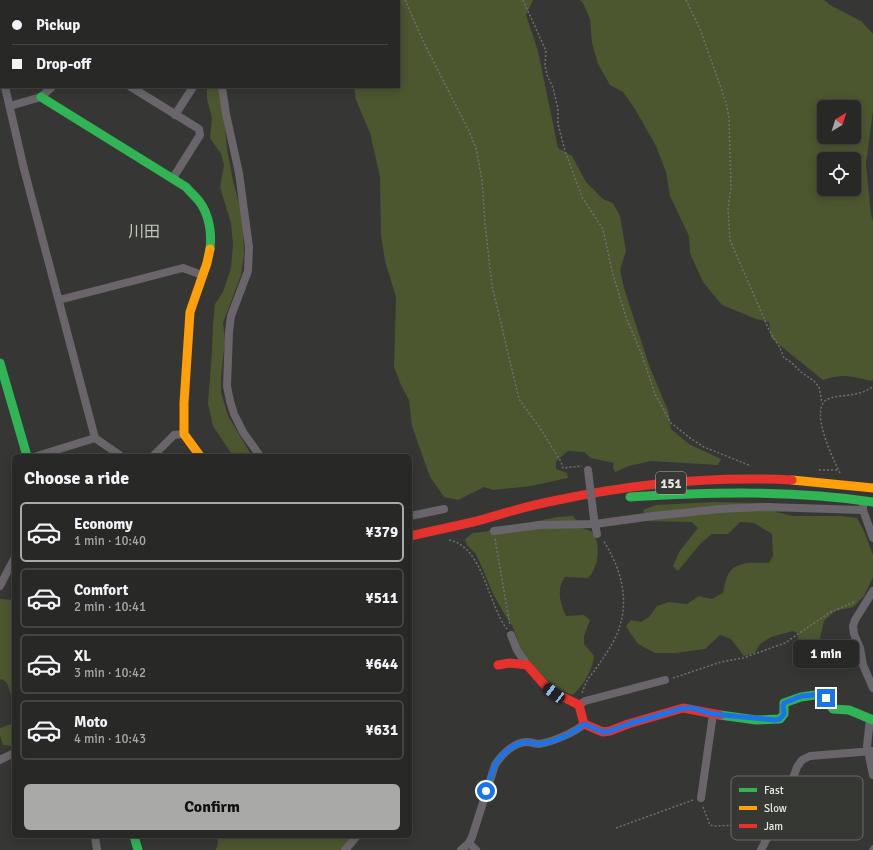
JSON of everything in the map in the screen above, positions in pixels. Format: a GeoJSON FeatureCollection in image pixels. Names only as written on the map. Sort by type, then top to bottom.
{"type":"FeatureCollection","features":[{"type":"Feature","properties":{"kind":"main road"},"geometry":{"type":"LineString","coordinates":[[41,97],[186,187],[199,200],[205,213],[211,232],[211,246],[208,262],[193,299],[190,312],[184,403],[184,434],[199,454]]}},
{"type":"Feature","properties":{"kind":"main road"},"geometry":{"type":"LineString","coordinates":[[0,363],[6,390],[26,454]]}},
{"type":"Feature","properties":{"kind":"main road","name":"151"},"geometry":{"type":"LineString","coordinates":[[473,522],[552,501],[609,491],[678,482],[756,478],[798,480],[873,488]]}},
{"type":"Feature","properties":{"kind":"main road","name":"151"},"geometry":{"type":"LineString","coordinates":[[412,536],[473,522],[554,507],[602,500],[676,494],[718,492],[790,494],[869,501]]}},
{"type":"Feature","properties":{"kind":"main road"},"geometry":{"type":"LineString","coordinates":[[498,665],[515,662],[521,665],[527,665],[546,686],[558,696],[577,704],[584,724],[603,732],[683,708],[692,708],[713,714],[780,719],[784,714],[784,703],[802,696],[822,694],[826,698],[829,705],[835,710],[848,710],[872,720]]}},
{"type":"Feature","properties":{"kind":"main road"},"geometry":{"type":"LineString","coordinates":[[135,838],[138,850]]}},
{"type":"Feature","properties":{"kind":"street"},"geometry":{"type":"LineString","coordinates":[[5,88],[24,169],[96,438],[118,454]]}},
{"type":"Feature","properties":{"kind":"street"},"geometry":{"type":"LineString","coordinates":[[10,106],[41,97],[51,88]]}},
{"type":"Feature","properties":{"kind":"street"},"geometry":{"type":"LineString","coordinates":[[133,88],[199,129],[200,135],[173,178]]}},
{"type":"Feature","properties":{"kind":"street"},"geometry":{"type":"LineString","coordinates":[[175,115],[192,88]]}},
{"type":"Feature","properties":{"kind":"street"},"geometry":{"type":"LineString","coordinates":[[222,88],[226,114],[239,174],[249,247],[248,271],[231,316],[227,386],[234,414],[243,432],[259,454]]}},
{"type":"Feature","properties":{"kind":"street"},"geometry":{"type":"LineString","coordinates":[[59,300],[183,268],[202,275]]}},
{"type":"Feature","properties":{"kind":"street"},"geometry":{"type":"LineString","coordinates":[[155,454],[174,435],[184,434]]}},
{"type":"Feature","properties":{"kind":"street"},"geometry":{"type":"LineString","coordinates":[[59,453],[96,438]]}},
{"type":"Feature","properties":{"kind":"street"},"geometry":{"type":"LineString","coordinates":[[588,470],[597,534]]}},
{"type":"Feature","properties":{"kind":"street"},"geometry":{"type":"LineString","coordinates":[[863,510],[869,501]]}},
{"type":"Feature","properties":{"kind":"street"},"geometry":{"type":"LineString","coordinates":[[494,531],[540,525],[595,522],[728,509],[766,507],[863,510]]}},
{"type":"Feature","properties":{"kind":"street"},"geometry":{"type":"LineString","coordinates":[[412,516],[444,509]]}},
{"type":"Feature","properties":{"kind":"street"},"geometry":{"type":"LineString","coordinates":[[863,510],[873,538]]}},
{"type":"Feature","properties":{"kind":"street"},"geometry":{"type":"LineString","coordinates":[[0,586],[12,563]]}},
{"type":"Feature","properties":{"kind":"street"},"geometry":{"type":"LineString","coordinates":[[872,593],[855,620],[853,626],[854,634],[860,648],[863,665],[873,688]]}},
{"type":"Feature","properties":{"kind":"street"},"geometry":{"type":"LineString","coordinates":[[512,634],[517,650],[527,665]]}},
{"type":"Feature","properties":{"kind":"street"},"geometry":{"type":"LineString","coordinates":[[577,704],[665,680]]}},
{"type":"Feature","properties":{"kind":"street"},"geometry":{"type":"LineString","coordinates":[[701,798],[713,714]]}},
{"type":"Feature","properties":{"kind":"street"},"geometry":{"type":"LineString","coordinates":[[872,720],[867,746],[870,752],[873,775]]}},
{"type":"Feature","properties":{"kind":"street"},"geometry":{"type":"LineString","coordinates":[[461,850],[469,843],[472,837],[495,765],[498,761],[514,745],[522,742],[538,744],[548,742],[578,729],[584,724]]}},
{"type":"Feature","properties":{"kind":"street"},"geometry":{"type":"LineString","coordinates":[[794,776],[797,767],[802,760],[810,756],[870,752]]}},
{"type":"Feature","properties":{"kind":"street"},"geometry":{"type":"LineString","coordinates":[[0,760],[12,754]]}},
{"type":"Feature","properties":{"kind":"street"},"geometry":{"type":"LineString","coordinates":[[95,838],[97,850]]}},
{"type":"Feature","properties":{"kind":"street"},"geometry":{"type":"LineString","coordinates":[[345,850],[354,838]]}},
{"type":"Feature","properties":{"kind":"street"},"geometry":{"type":"LineString","coordinates":[[761,850],[766,840]]}},
{"type":"Feature","properties":{"kind":"street"},"geometry":{"type":"LineString","coordinates":[[469,843],[476,850]]}},
{"type":"Feature","properties":{"kind":"path"},"geometry":{"type":"LineString","coordinates":[[405,0],[476,148],[482,180],[492,286],[519,399],[542,431],[561,462],[562,468],[587,465],[588,470]]}},
{"type":"Feature","properties":{"kind":"path"},"geometry":{"type":"LineString","coordinates":[[523,0],[546,51],[546,70],[554,88],[558,109],[558,124],[565,151],[582,196],[603,229],[612,271],[622,304],[655,394],[671,423],[690,438],[704,447],[754,467]]}},
{"type":"Feature","properties":{"kind":"path"},"geometry":{"type":"LineString","coordinates":[[686,0],[700,30],[726,102],[730,118],[731,187],[728,209],[730,240],[769,330],[784,358],[814,381],[819,387],[822,403],[820,408],[820,425],[842,478],[841,485]]}},
{"type":"Feature","properties":{"kind":"path"},"geometry":{"type":"LineString","coordinates":[[822,403],[828,399],[859,393],[873,387]]}},
{"type":"Feature","properties":{"kind":"path"},"geometry":{"type":"LineString","coordinates":[[815,469],[838,470]]}},
{"type":"Feature","properties":{"kind":"path"},"geometry":{"type":"LineString","coordinates":[[494,531],[512,634]]}},
{"type":"Feature","properties":{"kind":"path"},"geometry":{"type":"LineString","coordinates":[[577,704],[583,693],[585,684],[613,642],[621,624],[624,612],[624,595],[619,572],[609,550],[597,534]]}},
{"type":"Feature","properties":{"kind":"path"},"geometry":{"type":"LineString","coordinates":[[449,540],[456,541],[476,560],[493,604],[505,626],[512,634]]}},
{"type":"Feature","properties":{"kind":"path"},"geometry":{"type":"LineString","coordinates":[[665,680],[721,662],[743,658],[785,643],[828,613],[872,593]]}},
{"type":"Feature","properties":{"kind":"path"},"geometry":{"type":"LineString","coordinates":[[616,828],[697,798],[701,798],[710,825],[731,825]]}},
{"type":"Feature","properties":{"kind":"green space"},"geometry":{"type":"Polygon","coordinates":[[[400,0],[533,0],[526,15],[538,51],[558,148],[572,156],[586,182],[603,199],[613,203],[620,216],[626,251],[620,270],[624,288],[649,365],[668,411],[671,429],[689,444],[721,459],[718,465],[651,461],[629,466],[615,472],[613,468],[614,463],[591,458],[584,452],[568,451],[556,461],[556,469],[567,473],[568,478],[531,486],[494,490],[484,487],[458,500],[444,497],[430,477],[412,426],[409,400],[394,367],[396,297],[385,261],[381,235],[380,177],[370,133],[356,100],[354,88],[400,88],[400,0]]]}},
{"type":"Feature","properties":{"kind":"green space"},"geometry":{"type":"Polygon","coordinates":[[[580,0],[824,0],[830,5],[861,21],[873,34],[873,110],[866,164],[871,215],[873,221],[873,379],[871,381],[847,376],[836,376],[823,380],[771,338],[769,322],[756,319],[722,305],[703,282],[690,253],[689,236],[670,196],[666,172],[656,146],[635,109],[623,92],[610,85],[598,64],[592,43],[590,19],[583,3],[580,0]]]}},
{"type":"Feature","properties":{"kind":"green space"},"geometry":{"type":"Polygon","coordinates":[[[207,88],[221,88],[227,149],[233,181],[243,217],[244,255],[241,275],[223,323],[225,341],[221,376],[221,392],[228,416],[251,454],[232,454],[213,426],[208,404],[215,304],[223,292],[231,268],[233,245],[231,223],[220,187],[224,165],[221,154],[210,138],[212,118],[207,99],[207,88]]]}},
{"type":"Feature","properties":{"kind":"green space"},"geometry":{"type":"Polygon","coordinates":[[[714,502],[766,503],[776,512],[793,516],[841,516],[857,518],[864,531],[873,555],[873,577],[864,596],[853,607],[835,611],[824,621],[820,638],[815,645],[800,650],[797,643],[799,634],[793,631],[771,637],[760,644],[755,653],[744,656],[731,639],[720,635],[705,649],[675,653],[655,653],[638,644],[626,627],[631,620],[641,622],[649,617],[657,606],[669,602],[687,604],[699,596],[712,599],[723,593],[727,577],[734,568],[739,565],[751,563],[769,563],[773,556],[772,534],[754,523],[740,522],[728,534],[712,534],[700,544],[678,571],[673,566],[679,552],[698,528],[692,522],[647,521],[643,510],[656,505],[714,502]]]}},
{"type":"Feature","properties":{"kind":"green space"},"geometry":{"type":"Polygon","coordinates":[[[573,516],[582,528],[591,531],[597,541],[598,551],[597,561],[588,578],[565,577],[560,591],[562,606],[566,616],[584,615],[590,620],[584,636],[584,644],[594,656],[592,667],[587,677],[573,695],[554,688],[523,655],[513,627],[492,592],[476,554],[467,545],[465,539],[473,533],[557,517],[573,516]]]}},
{"type":"Feature","properties":{"kind":"green space"},"geometry":{"type":"Polygon","coordinates":[[[0,599],[12,600],[12,697],[7,683],[2,679],[0,680],[0,599]]]}},
{"type":"Feature","properties":{"kind":"green space"},"geometry":{"type":"Polygon","coordinates":[[[12,724],[12,746],[3,745],[0,735],[0,728],[12,724]]]}},
{"type":"Feature","properties":{"kind":"green space"},"geometry":{"type":"Polygon","coordinates":[[[217,838],[351,838],[349,842],[340,850],[216,850],[218,843],[217,838]]]}},
{"type":"Feature","properties":{"kind":"traffic: fast"},"geometry":{"type":"LineString","coordinates":[[41,97],[186,187],[199,201],[205,212],[211,237],[210,249]]}},
{"type":"Feature","properties":{"kind":"traffic: fast"},"geometry":{"type":"LineString","coordinates":[[0,363],[26,454]]}},
{"type":"Feature","properties":{"kind":"traffic: fast"},"geometry":{"type":"LineString","coordinates":[[630,497],[752,493],[812,495],[873,502]]}},
{"type":"Feature","properties":{"kind":"traffic: fast"},"geometry":{"type":"LineString","coordinates":[[720,715],[756,720],[780,719],[784,714],[784,703],[801,697],[822,694],[833,709],[849,710],[873,720]]}},
{"type":"Feature","properties":{"kind":"traffic: fast"},"geometry":{"type":"LineString","coordinates":[[135,838],[138,850]]}},
{"type":"Feature","properties":{"kind":"traffic: slow"},"geometry":{"type":"LineString","coordinates":[[199,454],[184,434],[184,403],[190,312],[207,263],[210,249]]}},
{"type":"Feature","properties":{"kind":"traffic: slow"},"geometry":{"type":"LineString","coordinates":[[792,480],[873,488]]}},
{"type":"Feature","properties":{"kind":"traffic: jam"},"geometry":{"type":"LineString","coordinates":[[473,522],[543,503],[582,495],[642,486],[702,480],[792,480]]}},
{"type":"Feature","properties":{"kind":"traffic: jam"},"geometry":{"type":"LineString","coordinates":[[412,536],[473,522]]}},
{"type":"Feature","properties":{"kind":"traffic: jam"},"geometry":{"type":"LineString","coordinates":[[498,665],[510,663],[527,665],[549,690],[579,705],[584,724],[603,732],[683,708],[720,715]]}},
{"type":"Feature","properties":{"kind":"district","name":"川田"},"geometry":{"type":"Point","coordinates":[144,231]}},
{"type":"Feature","properties":{"kind":"route"},"geometry":{"type":"LineString","coordinates":[[486,791],[495,765],[514,745],[522,742],[538,744],[548,742],[578,729],[584,724],[603,732],[610,731],[628,724],[683,708],[692,708],[713,714],[775,720],[780,719],[784,714],[784,703],[802,696],[822,694],[826,698]]}}]}
